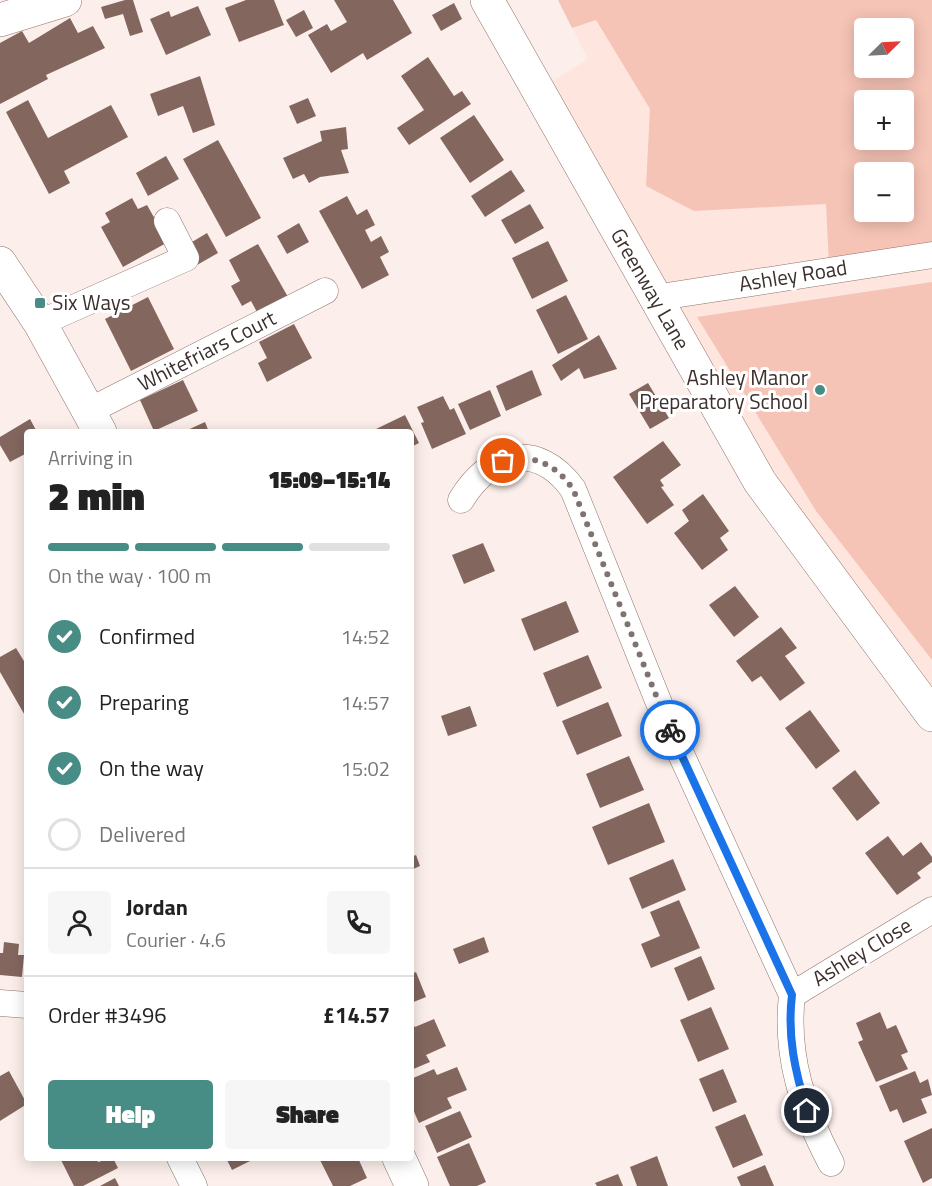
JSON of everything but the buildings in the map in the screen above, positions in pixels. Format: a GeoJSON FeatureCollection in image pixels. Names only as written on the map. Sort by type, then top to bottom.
{"type":"FeatureCollection","features":[{"type":"Feature","properties":{"kind":"street"},"geometry":{"type":"LineString","coordinates":[[0,20],[65,0]]}},
{"type":"Feature","properties":{"kind":"street","name":"Greenway Lane"},"geometry":{"type":"LineString","coordinates":[[487,0],[760,482],[932,715]]}},
{"type":"Feature","properties":{"kind":"street"},"geometry":{"type":"LineString","coordinates":[[40,323],[186,258],[167,221]]}},
{"type":"Feature","properties":{"kind":"street","name":"Ashley Road"},"geometry":{"type":"LineString","coordinates":[[654,298],[932,255]]}},
{"type":"Feature","properties":{"kind":"street"},"geometry":{"type":"LineString","coordinates":[[0,263],[40,323],[95,421]]}},
{"type":"Feature","properties":{"kind":"street","name":"Whitefriars Court"},"geometry":{"type":"LineString","coordinates":[[95,421],[325,291]]}},
{"type":"Feature","properties":{"kind":"street","name":"Ashley Close"},"geometry":{"type":"LineString","coordinates":[[461,500],[481,473],[492,465],[516,458],[541,460],[565,478],[573,489],[669,728],[792,995],[789,1024],[794,1066],[807,1111],[831,1163]]}},
{"type":"Feature","properties":{"kind":"street","name":"Ashley Close"},"geometry":{"type":"LineString","coordinates":[[792,995],[932,910]]}},
{"type":"Feature","properties":{"kind":"street"},"geometry":{"type":"LineString","coordinates":[[0,1003],[24,1005]]}},
{"type":"Feature","properties":{"kind":"street"},"geometry":{"type":"LineString","coordinates":[[182,1161],[194,1186]]}},
{"type":"Feature","properties":{"kind":"street"},"geometry":{"type":"LineString","coordinates":[[400,1161],[412,1186]]}},
{"type":"Feature","properties":{"kind":"shaded area","name":"Ashley Manor Preparatory School"},"geometry":{"type":"Polygon","coordinates":[[[558,0],[932,0],[932,715],[876,641],[538,90],[588,59],[558,0]]]}},
{"type":"Feature","properties":{"kind":"shaded area"},"geometry":{"type":"Polygon","coordinates":[[[558,0],[932,0],[932,251],[829,265],[826,204],[694,211],[646,186],[650,109],[596,20],[572,28],[558,0]]]}},
{"type":"Feature","properties":{"kind":"shaded area"},"geometry":{"type":"Polygon","coordinates":[[[932,282],[932,660],[816,511],[697,317],[932,282]]]}},
{"type":"Feature","properties":{"kind":"way so far"},"geometry":{"type":"LineString","coordinates":[[503,461],[516,458],[541,460],[565,478],[573,489],[670,730]]}},
{"type":"Feature","properties":{"kind":"place","name":"Six Ways"},"geometry":{"type":"Point","coordinates":[40,303]}},
{"type":"Feature","properties":{"kind":"place","name":"Ashley Manor Preparatory School"},"geometry":{"type":"Point","coordinates":[820,390]}},
{"type":"Feature","properties":{"kind":"route"},"geometry":{"type":"LineString","coordinates":[[670,730],[792,995],[789,1024],[794,1066],[807,1111]]}}]}
